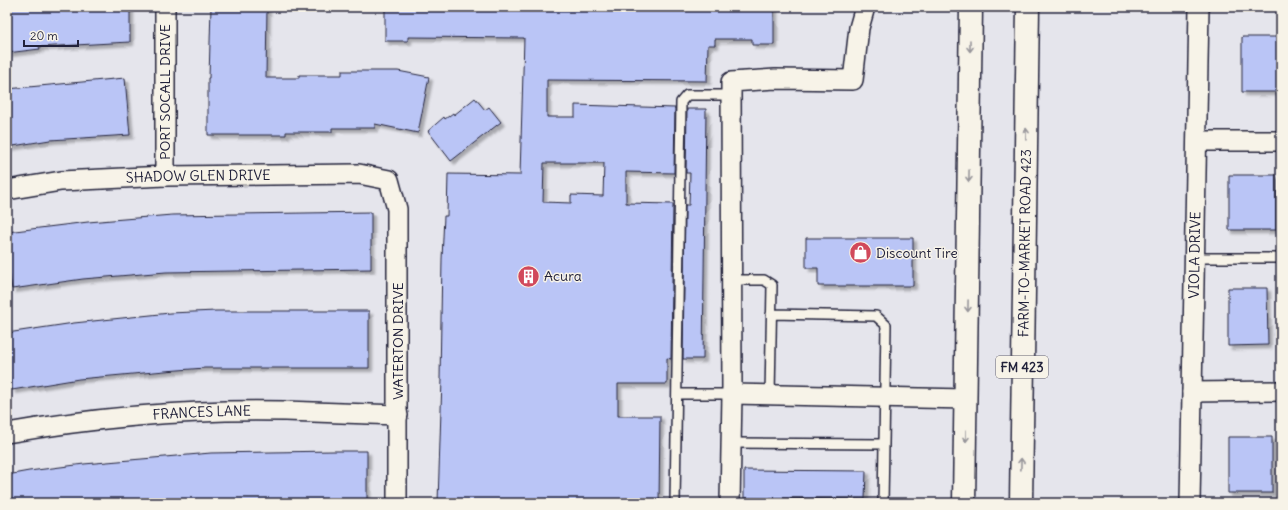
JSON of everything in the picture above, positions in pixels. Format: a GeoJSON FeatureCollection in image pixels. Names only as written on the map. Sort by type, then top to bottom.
{"type":"FeatureCollection","features":[{"type":"Feature","properties":{"kind":"main road"},"geometry":{"type":"LineString","coordinates":[[964,503],[971,7]]}},
{"type":"Feature","properties":{"kind":"main road","name":"FARM-TO-MARKET ROAD 423"},"geometry":{"type":"LineString","coordinates":[[1021,503],[1028,7]]}},
{"type":"Feature","properties":{"kind":"street","name":"PORT SOCALL DRIVE"},"geometry":{"type":"LineString","coordinates":[[165,7],[165,176]]}},
{"type":"Feature","properties":{"kind":"street"},"geometry":{"type":"LineString","coordinates":[[730,503],[732,280],[730,82],[775,79],[853,80],[859,28],[866,7]]}},
{"type":"Feature","properties":{"kind":"street","name":"VIOLA DRIVE"},"geometry":{"type":"LineString","coordinates":[[1190,503],[1200,7]]}},
{"type":"Feature","properties":{"kind":"street"},"geometry":{"type":"LineString","coordinates":[[1197,141],[1281,141]]}},
{"type":"Feature","properties":{"kind":"street","name":"SHADOW GLEN DRIVE"},"geometry":{"type":"LineString","coordinates":[[7,190],[61,181],[165,176],[359,174],[389,180]]}},
{"type":"Feature","properties":{"kind":"street","name":"WATERTON DRIVE"},"geometry":{"type":"LineString","coordinates":[[389,180],[397,208],[398,416],[396,503]]}},
{"type":"Feature","properties":{"kind":"street"},"geometry":{"type":"LineString","coordinates":[[1192,392],[1281,391]]}},
{"type":"Feature","properties":{"kind":"street"},"geometry":{"type":"LineString","coordinates":[[732,394],[966,399]]}},
{"type":"Feature","properties":{"kind":"street","name":"FRANCES LANE"},"geometry":{"type":"LineString","coordinates":[[7,433],[76,423],[180,413],[285,411],[398,416]]}},
{"type":"Feature","properties":{"kind":"lane"},"geometry":{"type":"LineString","coordinates":[[675,503],[681,102],[687,95],[731,95]]}},
{"type":"Feature","properties":{"kind":"lane"},"geometry":{"type":"LineString","coordinates":[[1194,258],[1281,258]]}},
{"type":"Feature","properties":{"kind":"lane"},"geometry":{"type":"LineString","coordinates":[[732,280],[764,280],[772,286],[770,395]]}},
{"type":"Feature","properties":{"kind":"lane"},"geometry":{"type":"LineString","coordinates":[[771,314],[876,316],[886,325],[883,503]]}},
{"type":"Feature","properties":{"kind":"lane"},"geometry":{"type":"LineString","coordinates":[[677,394],[732,394]]}},
{"type":"Feature","properties":{"kind":"lane"},"geometry":{"type":"LineString","coordinates":[[731,443],[884,444]]}},
{"type":"Feature","properties":{"kind":"building"},"geometry":{"type":"Polygon","coordinates":[[[7,7],[130,7],[130,42],[39,47],[40,49],[7,53],[7,7]]]}},
{"type":"Feature","properties":{"kind":"building"},"geometry":{"type":"Polygon","coordinates":[[[211,7],[267,7],[266,78],[299,78],[299,75],[342,75],[342,71],[398,71],[429,77],[418,133],[375,124],[375,128],[332,128],[332,132],[286,132],[286,135],[208,135],[208,78],[211,7]]]}},
{"type":"Feature","properties":{"kind":"building"},"geometry":{"type":"Polygon","coordinates":[[[385,7],[774,7],[774,45],[752,45],[752,39],[715,39],[715,45],[708,45],[707,81],[547,80],[547,117],[575,117],[575,105],[675,108],[674,173],[626,172],[626,203],[673,204],[671,359],[667,358],[667,384],[618,384],[618,416],[660,416],[659,503],[438,502],[442,379],[440,379],[442,259],[444,216],[447,216],[448,174],[520,175],[524,38],[408,37],[408,41],[385,41],[385,7]],[[544,163],[543,202],[571,203],[571,195],[603,196],[604,163],[544,163]]]}},
{"type":"Feature","properties":{"kind":"building"},"geometry":{"type":"Polygon","coordinates":[[[1242,37],[1280,37],[1280,92],[1242,92],[1242,37]]]}},
{"type":"Feature","properties":{"kind":"building"},"geometry":{"type":"Polygon","coordinates":[[[125,78],[130,135],[50,140],[7,147],[7,89],[125,78]]]}},
{"type":"Feature","properties":{"kind":"building"},"geometry":{"type":"Polygon","coordinates":[[[475,98],[485,110],[489,107],[501,122],[451,161],[428,131],[444,117],[445,119],[453,113],[454,115],[475,98]]]}},
{"type":"Feature","properties":{"kind":"building"},"geometry":{"type":"Polygon","coordinates":[[[687,109],[706,109],[703,359],[683,359],[685,205],[689,205],[690,173],[686,173],[687,109]]]}},
{"type":"Feature","properties":{"kind":"building"},"geometry":{"type":"Polygon","coordinates":[[[1229,175],[1276,175],[1276,230],[1229,230],[1229,175]]]}},
{"type":"Feature","properties":{"kind":"building"},"geometry":{"type":"Polygon","coordinates":[[[371,212],[371,269],[166,272],[83,279],[12,289],[7,259],[7,232],[88,222],[172,215],[371,212]]]}},
{"type":"Feature","properties":{"kind":"building","name":"Discount Tire"},"geometry":{"type":"Polygon","coordinates":[[[806,238],[913,238],[913,286],[818,286],[818,268],[806,268],[806,238]]]}},
{"type":"Feature","properties":{"kind":"building"},"geometry":{"type":"Polygon","coordinates":[[[1228,288],[1267,288],[1268,345],[1228,346],[1228,288]]]}},
{"type":"Feature","properties":{"kind":"building"},"geometry":{"type":"Polygon","coordinates":[[[216,311],[369,311],[369,368],[205,368],[79,379],[12,390],[7,363],[7,333],[74,323],[170,313],[216,311]]]}},
{"type":"Feature","properties":{"kind":"building"},"geometry":{"type":"Polygon","coordinates":[[[1228,437],[1272,437],[1272,493],[1228,493],[1228,437]]]}},
{"type":"Feature","properties":{"kind":"building"},"geometry":{"type":"Polygon","coordinates":[[[367,451],[367,503],[7,503],[7,475],[29,471],[84,464],[211,453],[367,451]]]}},
{"type":"Feature","properties":{"kind":"building"},"geometry":{"type":"Polygon","coordinates":[[[744,470],[866,471],[865,499],[744,498],[744,470]]]}},
{"type":"Feature","properties":{"kind":"place","name":"Discount Tire"},"geometry":{"type":"Point","coordinates":[860,253]}},
{"type":"Feature","properties":{"kind":"place","name":"Acura"},"geometry":{"type":"Point","coordinates":[529,276]}}]}
